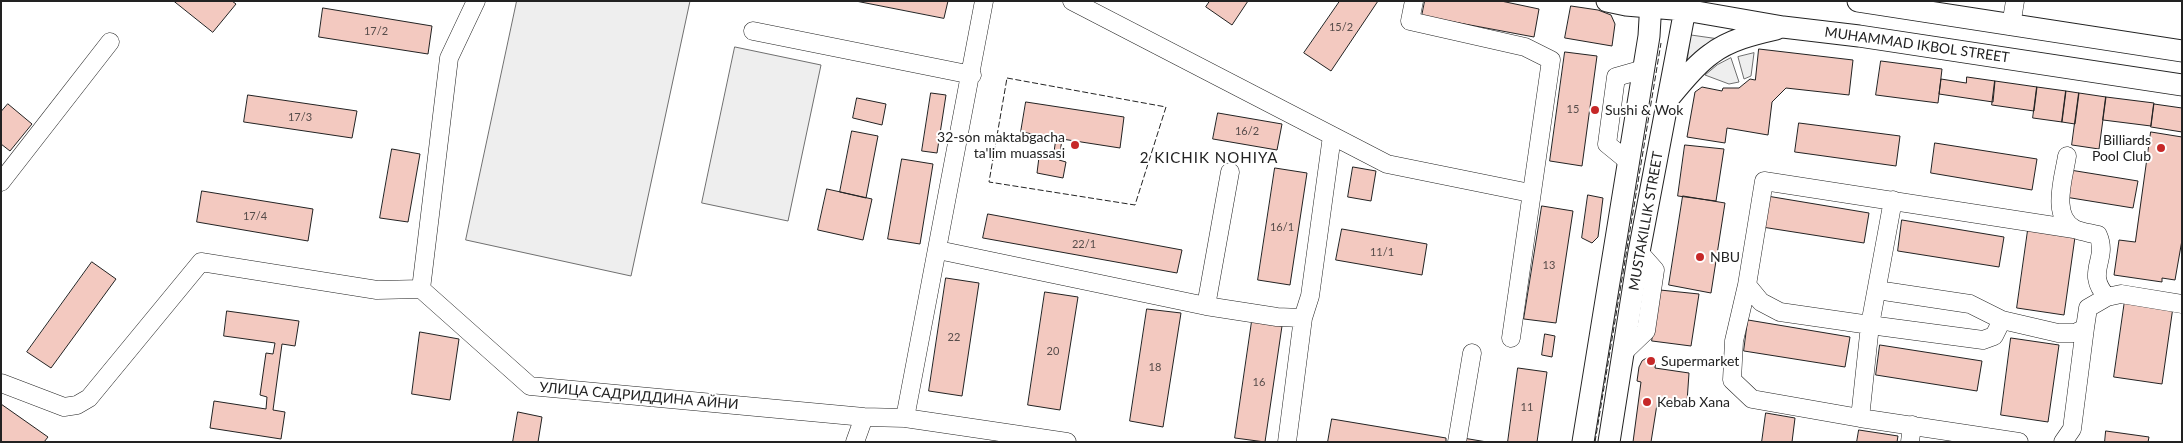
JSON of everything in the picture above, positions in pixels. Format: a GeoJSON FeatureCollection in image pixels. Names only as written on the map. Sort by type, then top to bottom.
{"type":"FeatureCollection","features":[{"type":"Feature","properties":{"kind":"main road","name":"MUHAMMAD IKBOL STREET"},"geometry":{"type":"LineString","coordinates":[[1608,1],[1684,6],[1783,27],[1859,36],[2182,85]]}},
{"type":"Feature","properties":{"kind":"main road"},"geometry":{"type":"LineString","coordinates":[[1858,1],[2182,51]]}},
{"type":"Feature","properties":{"kind":"main road","name":"MUSTAKILLIK STREET"},"geometry":{"type":"LineString","coordinates":[[1583,442],[1644,69],[1651,4]]}},
{"type":"Feature","properties":{"kind":"main road","name":"MUSTAKILLIK STREET"},"geometry":{"type":"LineString","coordinates":[[1608,442],[1684,6]]}},
{"type":"Feature","properties":{"kind":"main road"},"geometry":{"type":"LineString","coordinates":[[1668,99],[1712,52],[1748,37],[1783,27]]}},
{"type":"Feature","properties":{"kind":"street"},"geometry":{"type":"LineString","coordinates":[[905,418],[972,75],[984,1]]}},
{"type":"Feature","properties":{"kind":"street"},"geometry":{"type":"LineString","coordinates":[[1072,1],[1387,164],[1530,193]]}},
{"type":"Feature","properties":{"kind":"street"},"geometry":{"type":"LineString","coordinates":[[1414,1],[1410,21],[1525,47],[1551,60],[1530,193],[1511,338]]}},
{"type":"Feature","properties":{"kind":"street"},"geometry":{"type":"LineString","coordinates":[[2011,26],[2015,1]]}},
{"type":"Feature","properties":{"kind":"street"},"geometry":{"type":"LineString","coordinates":[[1,383],[64,407],[77,406],[89,398],[200,262],[377,290],[420,289],[450,58],[469,3]]}},
{"type":"Feature","properties":{"kind":"street"},"geometry":{"type":"LineString","coordinates":[[753,30],[972,75]]}},
{"type":"Feature","properties":{"kind":"street"},"geometry":{"type":"LineString","coordinates":[[1,182],[110,42]]}},
{"type":"Feature","properties":{"kind":"street"},"geometry":{"type":"LineString","coordinates":[[1287,442],[1303,318],[1310,296],[1332,136]]}},
{"type":"Feature","properties":{"kind":"street"},"geometry":{"type":"LineString","coordinates":[[2067,156],[2060,205],[2065,220],[2074,229]]}},
{"type":"Feature","properties":{"kind":"street"},"geometry":{"type":"LineString","coordinates":[[1206,306],[1230,172]]}},
{"type":"Feature","properties":{"kind":"street"},"geometry":{"type":"LineString","coordinates":[[2020,442],[1911,433],[1860,418],[1752,399],[1732,380],[1734,341],[1747,285],[1764,181],[2074,229],[2098,235],[2102,243],[2096,281],[2100,289],[2108,297]]}},
{"type":"Feature","properties":{"kind":"street"},"geometry":{"type":"LineString","coordinates":[[1860,418],[1870,325],[1893,200]]}},
{"type":"Feature","properties":{"kind":"street"},"geometry":{"type":"LineString","coordinates":[[938,250],[1206,306],[1277,317],[1303,318]]}},
{"type":"Feature","properties":{"kind":"street"},"geometry":{"type":"LineString","coordinates":[[1747,285],[1761,302],[1780,312],[1870,325],[1983,340],[1994,336],[2002,320]]}},
{"type":"Feature","properties":{"kind":"street","name":"УЛИЦА САДРИДДИНА АЙНИ"},"geometry":{"type":"LineString","coordinates":[[420,289],[530,386],[864,417],[905,418],[1067,442]]}},
{"type":"Feature","properties":{"kind":"street"},"geometry":{"type":"LineString","coordinates":[[1877,290],[1970,304],[2002,320],[2058,333],[2075,333],[2085,328]]}},
{"type":"Feature","properties":{"kind":"street"},"geometry":{"type":"LineString","coordinates":[[2063,442],[2072,429],[2088,308],[2108,297],[2121,294],[2182,304]]}},
{"type":"Feature","properties":{"kind":"street"},"geometry":{"type":"LineString","coordinates":[[1457,442],[1472,353]]}},
{"type":"Feature","properties":{"kind":"street"},"geometry":{"type":"LineString","coordinates":[[856,442],[864,417]]}},
{"type":"Feature","properties":{"kind":"shaded area"},"geometry":{"type":"Polygon","coordinates":[[[517,1],[690,1],[631,276],[466,240],[517,1]]]}},
{"type":"Feature","properties":{"kind":"shaded area"},"geometry":{"type":"Polygon","coordinates":[[[1691,35],[1719,39],[1687,64],[1691,35]]]}},
{"type":"Feature","properties":{"kind":"shaded area"},"geometry":{"type":"Polygon","coordinates":[[[735,47],[821,65],[788,221],[702,203],[735,47]]]}},
{"type":"Feature","properties":{"kind":"shaded area"},"geometry":{"type":"Polygon","coordinates":[[[1754,53],[1751,76],[1744,79],[1738,57],[1754,53]]]}},
{"type":"Feature","properties":{"kind":"shaded area"},"geometry":{"type":"Polygon","coordinates":[[[1731,58],[1739,82],[1729,84],[1705,75],[1717,65],[1731,58]]]}},
{"type":"Feature","properties":{"kind":"building"},"geometry":{"type":"Polygon","coordinates":[[[174,1],[232,1],[236,4],[213,32],[174,1]]]}},
{"type":"Feature","properties":{"kind":"building"},"geometry":{"type":"Polygon","coordinates":[[[856,1],[948,1],[944,18],[856,1]]]}},
{"type":"Feature","properties":{"kind":"building"},"geometry":{"type":"Polygon","coordinates":[[[1210,1],[1248,1],[1232,25],[1206,7],[1210,1]]]}},
{"type":"Feature","properties":{"kind":"building"},"geometry":{"type":"Polygon","coordinates":[[[1340,1],[1378,1],[1331,71],[1304,53],[1340,1]]]}},
{"type":"Feature","properties":{"kind":"building"},"geometry":{"type":"Polygon","coordinates":[[[1425,1],[1501,1],[1539,9],[1534,37],[1422,16],[1425,1]]]}},
{"type":"Feature","properties":{"kind":"building"},"geometry":{"type":"Polygon","coordinates":[[[1571,6],[1598,10],[1611,15],[1615,24],[1612,46],[1565,38],[1571,6]]]}},
{"type":"Feature","properties":{"kind":"building"},"geometry":{"type":"Polygon","coordinates":[[[323,8],[432,26],[428,54],[319,37],[323,8]]]}},
{"type":"Feature","properties":{"kind":"building"},"geometry":{"type":"Polygon","coordinates":[[[1759,49],[1853,60],[1849,95],[1786,88],[1772,102],[1768,135],[1727,128],[1725,143],[1687,137],[1695,92],[1702,87],[1722,91],[1723,88],[1739,88],[1750,79],[1755,80],[1759,49]]]}},
{"type":"Feature","properties":{"kind":"building"},"geometry":{"type":"Polygon","coordinates":[[[1565,52],[1597,56],[1582,166],[1550,161],[1565,52]]]}},
{"type":"Feature","properties":{"kind":"building"},"geometry":{"type":"Polygon","coordinates":[[[1881,61],[1942,69],[1938,103],[1876,95],[1881,61]]]}},
{"type":"Feature","properties":{"kind":"building"},"geometry":{"type":"Polygon","coordinates":[[[1967,77],[1995,81],[1993,102],[1939,94],[1941,79],[1966,83],[1967,77]]]}},
{"type":"Feature","properties":{"kind":"building"},"geometry":{"type":"Polygon","coordinates":[[[1995,81],[2037,87],[2034,111],[1992,105],[1995,81]]]}},
{"type":"Feature","properties":{"kind":"building"},"geometry":{"type":"Polygon","coordinates":[[[2037,87],[2066,91],[2062,122],[2033,118],[2037,87]]]}},
{"type":"Feature","properties":{"kind":"building"},"geometry":{"type":"Polygon","coordinates":[[[2066,91],[2079,93],[2075,124],[2062,122],[2066,91]]]}},
{"type":"Feature","properties":{"kind":"building"},"geometry":{"type":"Polygon","coordinates":[[[931,93],[946,95],[937,153],[922,151],[931,93]]]}},
{"type":"Feature","properties":{"kind":"building"},"geometry":{"type":"Polygon","coordinates":[[[2079,93],[2106,97],[2099,149],[2072,145],[2079,93]]]}},
{"type":"Feature","properties":{"kind":"building"},"geometry":{"type":"Polygon","coordinates":[[[248,95],[357,111],[352,138],[244,122],[248,95]]]}},
{"type":"Feature","properties":{"kind":"building"},"geometry":{"type":"Polygon","coordinates":[[[2106,97],[2154,103],[2151,126],[2103,120],[2106,97]]]}},
{"type":"Feature","properties":{"kind":"building"},"geometry":{"type":"Polygon","coordinates":[[[857,98],[886,104],[882,125],[853,118],[857,98]]]}},
{"type":"Feature","properties":{"kind":"building"},"geometry":{"type":"Polygon","coordinates":[[[1026,102],[1124,117],[1120,148],[1062,139],[1059,160],[1066,162],[1063,178],[1037,173],[1039,157],[1053,159],[1056,138],[1021,132],[1026,102]]]}},
{"type":"Feature","properties":{"kind":"building"},"geometry":{"type":"Polygon","coordinates":[[[8,104],[32,124],[10,151],[1,144],[1,112],[8,104]]]}},
{"type":"Feature","properties":{"kind":"building"},"geometry":{"type":"Polygon","coordinates":[[[2154,104],[2182,108],[2182,132],[2151,127],[2154,104]]]}},
{"type":"Feature","properties":{"kind":"building"},"geometry":{"type":"Polygon","coordinates":[[[1218,113],[1282,124],[1277,150],[1213,139],[1218,113]]]}},
{"type":"Feature","properties":{"kind":"building"},"geometry":{"type":"Polygon","coordinates":[[[1799,123],[1900,136],[1896,166],[1795,152],[1799,123]]]}},
{"type":"Feature","properties":{"kind":"building"},"geometry":{"type":"Polygon","coordinates":[[[852,131],[878,136],[866,198],[840,192],[852,131]]]}},
{"type":"Feature","properties":{"kind":"building"},"geometry":{"type":"Polygon","coordinates":[[[2151,132],[2182,137],[2182,240],[2175,280],[2162,278],[2162,282],[2114,275],[2119,240],[2135,242],[2151,132]]]}},
{"type":"Feature","properties":{"kind":"building"},"geometry":{"type":"Polygon","coordinates":[[[1935,143],[2037,159],[2032,190],[1931,173],[1935,143]]]}},
{"type":"Feature","properties":{"kind":"building"},"geometry":{"type":"Polygon","coordinates":[[[1685,145],[1724,149],[1716,201],[1678,196],[1685,145]]]}},
{"type":"Feature","properties":{"kind":"building"},"geometry":{"type":"Polygon","coordinates":[[[392,149],[420,154],[408,222],[380,218],[392,149]]]}},
{"type":"Feature","properties":{"kind":"building"},"geometry":{"type":"Polygon","coordinates":[[[902,159],[933,164],[920,244],[888,239],[902,159]]]}},
{"type":"Feature","properties":{"kind":"building"},"geometry":{"type":"Polygon","coordinates":[[[1353,167],[1376,171],[1371,201],[1348,197],[1353,167]]]}},
{"type":"Feature","properties":{"kind":"building"},"geometry":{"type":"Polygon","coordinates":[[[1275,168],[1307,173],[1290,285],[1258,280],[1275,168]]]}},
{"type":"Feature","properties":{"kind":"building"},"geometry":{"type":"Polygon","coordinates":[[[2070,170],[2138,181],[2133,208],[2065,197],[2070,170]]]}},
{"type":"Feature","properties":{"kind":"building"},"geometry":{"type":"Polygon","coordinates":[[[827,189],[872,199],[863,240],[818,230],[827,189]]]}},
{"type":"Feature","properties":{"kind":"building"},"geometry":{"type":"Polygon","coordinates":[[[202,191],[313,209],[308,241],[197,222],[202,191]]]}},
{"type":"Feature","properties":{"kind":"building"},"geometry":{"type":"Polygon","coordinates":[[[1588,195],[1603,198],[1598,237],[1592,243],[1582,238],[1588,195]]]}},
{"type":"Feature","properties":{"kind":"building"},"geometry":{"type":"Polygon","coordinates":[[[1683,196],[1725,203],[1711,293],[1669,285],[1683,196]]]}},
{"type":"Feature","properties":{"kind":"building"},"geometry":{"type":"Polygon","coordinates":[[[1767,196],[1869,213],[1864,243],[1762,227],[1767,196]]]}},
{"type":"Feature","properties":{"kind":"building"},"geometry":{"type":"Polygon","coordinates":[[[1542,206],[1573,211],[1556,323],[1524,319],[1542,206]]]}},
{"type":"Feature","properties":{"kind":"building"},"geometry":{"type":"Polygon","coordinates":[[[988,214],[1182,250],[1177,273],[983,238],[988,214]]]}},
{"type":"Feature","properties":{"kind":"building"},"geometry":{"type":"Polygon","coordinates":[[[1902,220],[2004,237],[1999,267],[1898,251],[1902,220]]]}},
{"type":"Feature","properties":{"kind":"building"},"geometry":{"type":"Polygon","coordinates":[[[1342,229],[1427,244],[1422,275],[1336,260],[1342,229]]]}},
{"type":"Feature","properties":{"kind":"building"},"geometry":{"type":"Polygon","coordinates":[[[2028,230],[2075,237],[2064,315],[2017,308],[2028,230]]]}},
{"type":"Feature","properties":{"kind":"building"},"geometry":{"type":"Polygon","coordinates":[[[92,262],[116,279],[51,368],[27,352],[92,262]]]}},
{"type":"Feature","properties":{"kind":"building"},"geometry":{"type":"Polygon","coordinates":[[[946,278],[979,283],[962,396],[929,391],[946,278]]]}},
{"type":"Feature","properties":{"kind":"building"},"geometry":{"type":"Polygon","coordinates":[[[1660,290],[1699,294],[1691,346],[1652,341],[1660,290]]]}},
{"type":"Feature","properties":{"kind":"building"},"geometry":{"type":"Polygon","coordinates":[[[1045,292],[1078,297],[1060,410],[1028,405],[1045,292]]]}},
{"type":"Feature","properties":{"kind":"building"},"geometry":{"type":"Polygon","coordinates":[[[2125,300],[2173,307],[2162,384],[2114,377],[2125,300]]]}},
{"type":"Feature","properties":{"kind":"building"},"geometry":{"type":"Polygon","coordinates":[[[1147,309],[1181,313],[1163,427],[1130,421],[1147,309]]]}},
{"type":"Feature","properties":{"kind":"building"},"geometry":{"type":"Polygon","coordinates":[[[227,311],[299,321],[295,346],[282,344],[273,410],[285,412],[281,439],[210,428],[214,401],[266,409],[267,397],[260,395],[266,353],[273,354],[275,343],[224,336],[227,311]]]}},
{"type":"Feature","properties":{"kind":"building"},"geometry":{"type":"Polygon","coordinates":[[[1748,320],[1850,337],[1845,367],[1744,351],[1748,320]]]}},
{"type":"Feature","properties":{"kind":"building"},"geometry":{"type":"Polygon","coordinates":[[[1252,321],[1282,326],[1265,442],[1235,438],[1252,321]]]}},
{"type":"Feature","properties":{"kind":"building"},"geometry":{"type":"Polygon","coordinates":[[[420,332],[459,339],[450,400],[412,394],[420,332]]]}},
{"type":"Feature","properties":{"kind":"building"},"geometry":{"type":"Polygon","coordinates":[[[1545,334],[1555,336],[1552,357],[1542,355],[1545,334]]]}},
{"type":"Feature","properties":{"kind":"building"},"geometry":{"type":"Polygon","coordinates":[[[2011,338],[2059,345],[2048,422],[2001,415],[2011,338]]]}},
{"type":"Feature","properties":{"kind":"building"},"geometry":{"type":"Polygon","coordinates":[[[1880,345],[1982,361],[1977,391],[1876,375],[1880,345]]]}},
{"type":"Feature","properties":{"kind":"building"},"geometry":{"type":"Polygon","coordinates":[[[1647,358],[1656,360],[1655,368],[1689,373],[1687,402],[1658,398],[1651,442],[1633,442],[1641,382],[1637,381],[1639,367],[1642,361],[1647,358]]]}},
{"type":"Feature","properties":{"kind":"building"},"geometry":{"type":"Polygon","coordinates":[[[1518,368],[1547,372],[1537,442],[1508,442],[1518,368]]]}},
{"type":"Feature","properties":{"kind":"building"},"geometry":{"type":"Polygon","coordinates":[[[1,404],[48,437],[44,442],[1,442],[1,404]]]}},
{"type":"Feature","properties":{"kind":"building"},"geometry":{"type":"Polygon","coordinates":[[[518,412],[542,417],[538,442],[513,442],[518,412]]]}},
{"type":"Feature","properties":{"kind":"building"},"geometry":{"type":"Polygon","coordinates":[[[1766,413],[1795,418],[1792,442],[1762,442],[1766,413]]]}},
{"type":"Feature","properties":{"kind":"building"},"geometry":{"type":"Polygon","coordinates":[[[1332,419],[1446,438],[1446,442],[1328,442],[1332,419]]]}},
{"type":"Feature","properties":{"kind":"building"},"geometry":{"type":"Polygon","coordinates":[[[1859,430],[1898,436],[1897,442],[1857,442],[1859,430]]]}},
{"type":"Feature","properties":{"kind":"building"},"geometry":{"type":"Polygon","coordinates":[[[2106,431],[2149,437],[2148,442],[2105,442],[2106,431]]]}},
{"type":"Feature","properties":{"kind":"building"},"geometry":{"type":"Polygon","coordinates":[[[1463,438],[1487,442],[1463,442],[1463,438]]]}},
{"type":"Feature","properties":{"kind":"fence"},"geometry":{"type":"LineString","coordinates":[[1595,442],[1661,43]]}},
{"type":"Feature","properties":{"kind":"fence"},"geometry":{"type":"LineString","coordinates":[[1007,78],[1166,107],[1135,205],[989,182],[1007,78]]}},
{"type":"Feature","properties":{"kind":"place","name":"Sushi & Wok"},"geometry":{"type":"Point","coordinates":[1595,110]}},
{"type":"Feature","properties":{"kind":"place","name":"32-son maktabgacha ta'lim muassasi"},"geometry":{"type":"Point","coordinates":[1075,145]}},
{"type":"Feature","properties":{"kind":"place","name":"Billiards Pool Club"},"geometry":{"type":"Point","coordinates":[2161,148]}},
{"type":"Feature","properties":{"kind":"place","name":"NBU"},"geometry":{"type":"Point","coordinates":[1700,257]}},
{"type":"Feature","properties":{"kind":"place","name":"Supermarket"},"geometry":{"type":"Point","coordinates":[1651,361]}},
{"type":"Feature","properties":{"kind":"place","name":"Kebab Xana"},"geometry":{"type":"Point","coordinates":[1647,402]}},
{"type":"Feature","properties":{"kind":"district","name":"2 KICHIK NOHIYA"},"geometry":{"type":"Point","coordinates":[1209,158]}}]}
